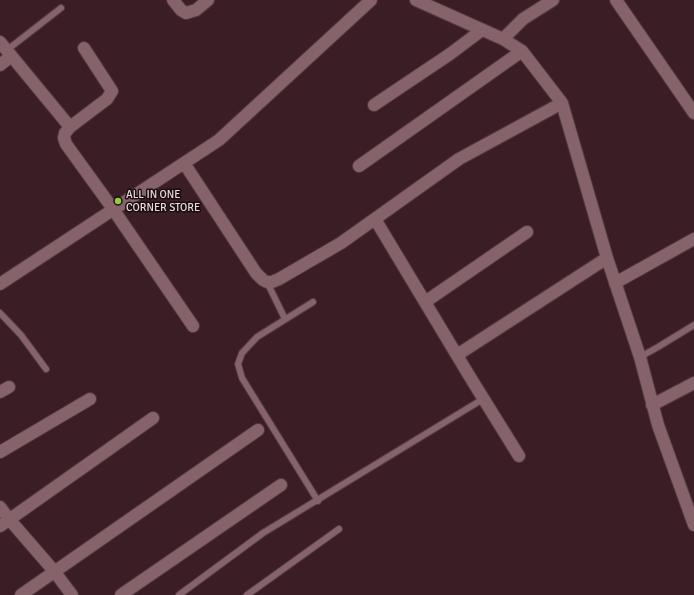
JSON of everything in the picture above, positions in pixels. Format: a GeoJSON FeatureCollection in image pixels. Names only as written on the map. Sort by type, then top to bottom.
{"type":"FeatureCollection","features":[{"type":"Feature","properties":{"kind":"street"},"geometry":{"type":"LineString","coordinates":[[173,0],[181,10],[186,13],[196,10],[208,0]]}},
{"type":"Feature","properties":{"kind":"street"},"geometry":{"type":"LineString","coordinates":[[0,284],[219,140],[371,0]]}},
{"type":"Feature","properties":{"kind":"street"},"geometry":{"type":"LineString","coordinates":[[416,0],[503,39],[522,51],[562,103],[607,258],[640,357],[652,405],[694,525]]}},
{"type":"Feature","properties":{"kind":"street"},"geometry":{"type":"LineString","coordinates":[[503,39],[523,19],[553,0]]}},
{"type":"Feature","properties":{"kind":"street"},"geometry":{"type":"LineString","coordinates":[[616,0],[694,113]]}},
{"type":"Feature","properties":{"kind":"street"},"geometry":{"type":"LineString","coordinates":[[374,105],[450,54],[482,30]]}},
{"type":"Feature","properties":{"kind":"street"},"geometry":{"type":"LineString","coordinates":[[84,48],[112,91],[108,99],[70,127],[65,133],[64,138],[66,144],[113,209],[193,326]]}},
{"type":"Feature","properties":{"kind":"street"},"geometry":{"type":"LineString","coordinates":[[0,65],[6,50],[70,127]]}},
{"type":"Feature","properties":{"kind":"street"},"geometry":{"type":"LineString","coordinates":[[359,166],[522,51]]}},
{"type":"Feature","properties":{"kind":"street"},"geometry":{"type":"LineString","coordinates":[[184,163],[256,273],[263,280],[272,282],[280,279],[341,243],[459,159],[562,103]]}},
{"type":"Feature","properties":{"kind":"street"},"geometry":{"type":"LineString","coordinates":[[375,219],[519,456]]}},
{"type":"Feature","properties":{"kind":"street"},"geometry":{"type":"LineString","coordinates":[[425,302],[527,232]]}},
{"type":"Feature","properties":{"kind":"street"},"geometry":{"type":"LineString","coordinates":[[615,284],[694,239]]}},
{"type":"Feature","properties":{"kind":"street"},"geometry":{"type":"LineString","coordinates":[[457,355],[607,258]]}},
{"type":"Feature","properties":{"kind":"street"},"geometry":{"type":"LineString","coordinates":[[652,405],[694,383]]}},
{"type":"Feature","properties":{"kind":"street"},"geometry":{"type":"LineString","coordinates":[[0,452],[90,399]]}},
{"type":"Feature","properties":{"kind":"street"},"geometry":{"type":"LineString","coordinates":[[4,523],[153,418]]}},
{"type":"Feature","properties":{"kind":"street"},"geometry":{"type":"LineString","coordinates":[[21,595],[258,430]]}},
{"type":"Feature","properties":{"kind":"street"},"geometry":{"type":"LineString","coordinates":[[121,595],[281,485]]}},
{"type":"Feature","properties":{"kind":"street"},"geometry":{"type":"LineString","coordinates":[[0,507],[4,523],[54,571],[72,595]]}},
{"type":"Feature","properties":{"kind":"lane"},"geometry":{"type":"LineString","coordinates":[[6,50],[61,8]]}},
{"type":"Feature","properties":{"kind":"lane"},"geometry":{"type":"LineString","coordinates":[[267,282],[285,319]]}},
{"type":"Feature","properties":{"kind":"lane"},"geometry":{"type":"LineString","coordinates":[[313,302],[257,337],[242,353],[238,364],[242,378],[318,501]]}},
{"type":"Feature","properties":{"kind":"lane"},"geometry":{"type":"LineString","coordinates":[[0,312],[21,335],[46,369]]}},
{"type":"Feature","properties":{"kind":"lane"},"geometry":{"type":"LineString","coordinates":[[640,357],[694,325]]}},
{"type":"Feature","properties":{"kind":"lane"},"geometry":{"type":"LineString","coordinates":[[179,595],[263,533],[318,501],[483,399]]}},
{"type":"Feature","properties":{"kind":"lane"},"geometry":{"type":"LineString","coordinates":[[247,595],[339,530]]}},
{"type":"Feature","properties":{"kind":"place","name":"ALL IN ONE CORNER STORE"},"geometry":{"type":"Point","coordinates":[118,201]}}]}
